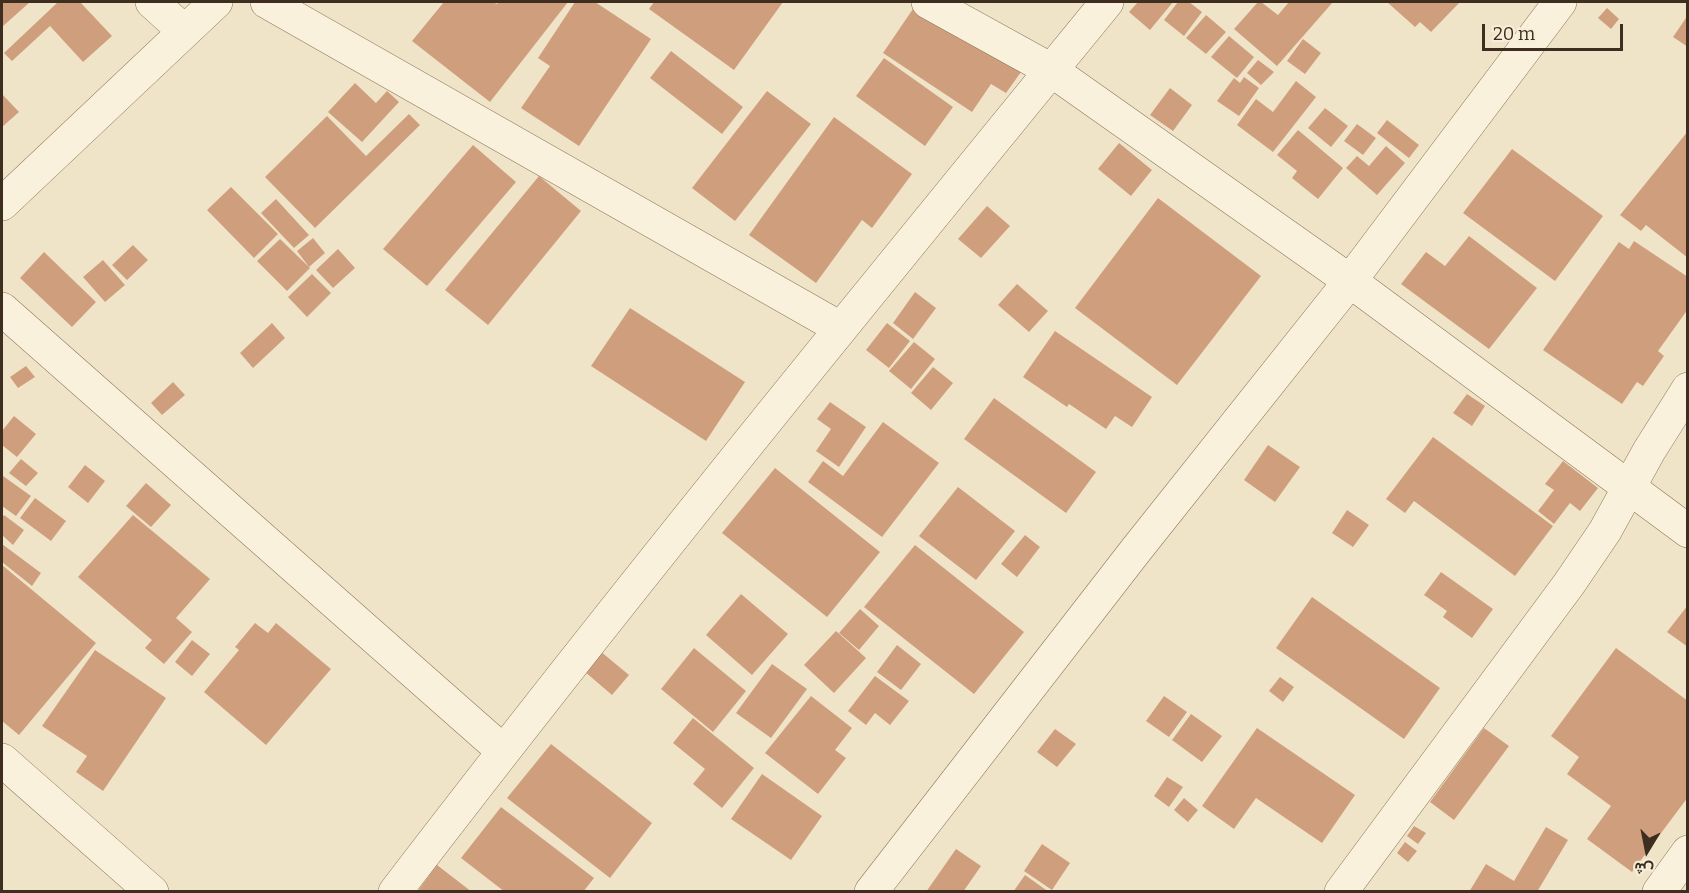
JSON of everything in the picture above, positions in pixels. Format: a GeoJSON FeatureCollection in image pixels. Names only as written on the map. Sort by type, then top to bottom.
{"type":"FeatureCollection","features":[{"type":"Feature","properties":{"kind":"street"},"geometry":{"type":"LineString","coordinates":[[152,2],[184,31]]}},
{"type":"Feature","properties":{"kind":"street"},"geometry":{"type":"LineString","coordinates":[[2,204],[216,2]]}},
{"type":"Feature","properties":{"kind":"street"},"geometry":{"type":"LineString","coordinates":[[267,2],[840,328]]}},
{"type":"Feature","properties":{"kind":"street"},"geometry":{"type":"LineString","coordinates":[[928,2],[1051,70],[1350,281],[1688,531]]}},
{"type":"Feature","properties":{"kind":"street"},"geometry":{"type":"LineString","coordinates":[[395,891],[503,751],[840,328],[1107,2]]}},
{"type":"Feature","properties":{"kind":"street"},"geometry":{"type":"LineString","coordinates":[[871,891],[1136,550],[1350,281],[1560,2]]}},
{"type":"Feature","properties":{"kind":"street"},"geometry":{"type":"LineString","coordinates":[[2,309],[503,751]]}},
{"type":"Feature","properties":{"kind":"street"},"geometry":{"type":"LineString","coordinates":[[1341,891],[1569,584],[1605,531],[1649,451],[1688,389]]}},
{"type":"Feature","properties":{"kind":"street"},"geometry":{"type":"LineString","coordinates":[[2,760],[152,891]]}},
{"type":"Feature","properties":{"kind":"street"},"geometry":{"type":"LineString","coordinates":[[1659,891],[1688,852]]}},
{"type":"Feature","properties":{"kind":"building"},"geometry":{"type":"Polygon","coordinates":[[[2,2],[30,2],[2,27],[2,2]]]}},
{"type":"Feature","properties":{"kind":"building"},"geometry":{"type":"Polygon","coordinates":[[[58,2],[80,2],[112,36],[83,62],[50,26],[12,61],[4,53],[58,2]]]}},
{"type":"Feature","properties":{"kind":"building"},"geometry":{"type":"Polygon","coordinates":[[[444,2],[493,2],[497,4],[499,2],[568,2],[490,102],[412,41],[444,2]]]}},
{"type":"Feature","properties":{"kind":"building"},"geometry":{"type":"Polygon","coordinates":[[[575,2],[595,2],[651,39],[579,146],[521,108],[550,66],[538,58],[575,2]]]}},
{"type":"Feature","properties":{"kind":"building"},"geometry":{"type":"Polygon","coordinates":[[[654,2],[783,2],[734,70],[649,9],[654,2]]]}},
{"type":"Feature","properties":{"kind":"building"},"geometry":{"type":"Polygon","coordinates":[[[1138,2],[1173,2],[1150,30],[1129,12],[1138,2]]]}},
{"type":"Feature","properties":{"kind":"building"},"geometry":{"type":"Polygon","coordinates":[[[1178,2],[1189,2],[1202,12],[1184,36],[1164,20],[1178,2]]]}},
{"type":"Feature","properties":{"kind":"building"},"geometry":{"type":"Polygon","coordinates":[[[1258,2],[1278,15],[1289,2],[1333,2],[1277,66],[1234,29],[1258,2]]]}},
{"type":"Feature","properties":{"kind":"building"},"geometry":{"type":"Polygon","coordinates":[[[1387,2],[1460,2],[1431,32],[1420,22],[1415,27],[1387,2]]]}},
{"type":"Feature","properties":{"kind":"building"},"geometry":{"type":"Polygon","coordinates":[[[917,3],[1021,72],[1006,93],[991,84],[972,112],[883,53],[917,3]]]}},
{"type":"Feature","properties":{"kind":"building"},"geometry":{"type":"Polygon","coordinates":[[[1607,8],[1619,19],[1611,29],[1598,18],[1607,8]]]}},
{"type":"Feature","properties":{"kind":"building"},"geometry":{"type":"Polygon","coordinates":[[[1206,15],[1226,32],[1206,54],[1186,38],[1206,15]]]}},
{"type":"Feature","properties":{"kind":"building"},"geometry":{"type":"Polygon","coordinates":[[[1688,15],[1688,47],[1673,37],[1688,15]]]}},
{"type":"Feature","properties":{"kind":"building"},"geometry":{"type":"Polygon","coordinates":[[[1229,36],[1254,57],[1237,78],[1211,57],[1229,36]]]}},
{"type":"Feature","properties":{"kind":"building"},"geometry":{"type":"Polygon","coordinates":[[[1303,39],[1321,53],[1305,74],[1287,61],[1303,39]]]}},
{"type":"Feature","properties":{"kind":"building"},"geometry":{"type":"Polygon","coordinates":[[[671,51],[743,107],[722,134],[650,78],[671,51]]]}},
{"type":"Feature","properties":{"kind":"building"},"geometry":{"type":"Polygon","coordinates":[[[884,58],[953,107],[925,146],[856,96],[884,58]]]}},
{"type":"Feature","properties":{"kind":"building"},"geometry":{"type":"Polygon","coordinates":[[[1258,60],[1274,72],[1261,85],[1247,73],[1258,60]]]}},
{"type":"Feature","properties":{"kind":"building"},"geometry":{"type":"Polygon","coordinates":[[[1244,77],[1259,88],[1239,116],[1217,101],[1234,78],[1240,83],[1244,77]]]}},
{"type":"Feature","properties":{"kind":"building"},"geometry":{"type":"Polygon","coordinates":[[[1296,81],[1316,97],[1273,152],[1237,125],[1256,99],[1273,112],[1296,81]]]}},
{"type":"Feature","properties":{"kind":"building"},"geometry":{"type":"Polygon","coordinates":[[[355,83],[376,103],[387,91],[399,102],[362,142],[328,112],[355,83]]]}},
{"type":"Feature","properties":{"kind":"building"},"geometry":{"type":"Polygon","coordinates":[[[1170,88],[1192,105],[1173,131],[1150,115],[1170,88]]]}},
{"type":"Feature","properties":{"kind":"building"},"geometry":{"type":"Polygon","coordinates":[[[767,91],[811,124],[735,221],[692,188],[767,91]]]}},
{"type":"Feature","properties":{"kind":"building"},"geometry":{"type":"Polygon","coordinates":[[[2,94],[19,112],[2,127],[2,94]]]}},
{"type":"Feature","properties":{"kind":"building"},"geometry":{"type":"Polygon","coordinates":[[[1325,108],[1348,126],[1331,147],[1308,128],[1325,108]]]}},
{"type":"Feature","properties":{"kind":"building"},"geometry":{"type":"Polygon","coordinates":[[[409,114],[420,125],[315,228],[265,177],[327,116],[366,156],[409,114]]]}},
{"type":"Feature","properties":{"kind":"building"},"geometry":{"type":"Polygon","coordinates":[[[834,117],[912,174],[872,228],[862,220],[816,283],[749,235],[834,117]]]}},
{"type":"Feature","properties":{"kind":"building"},"geometry":{"type":"Polygon","coordinates":[[[1387,120],[1419,145],[1409,158],[1377,133],[1387,120]]]}},
{"type":"Feature","properties":{"kind":"building"},"geometry":{"type":"Polygon","coordinates":[[[1357,124],[1376,138],[1363,155],[1344,141],[1357,124]]]}},
{"type":"Feature","properties":{"kind":"building"},"geometry":{"type":"Polygon","coordinates":[[[1298,130],[1343,168],[1318,199],[1292,178],[1297,171],[1277,155],[1298,130]]]}},
{"type":"Feature","properties":{"kind":"building"},"geometry":{"type":"Polygon","coordinates":[[[1688,131],[1688,258],[1646,225],[1641,231],[1620,215],[1688,131]]]}},
{"type":"Feature","properties":{"kind":"building"},"geometry":{"type":"Polygon","coordinates":[[[1119,143],[1152,170],[1131,196],[1098,169],[1119,143]]]}},
{"type":"Feature","properties":{"kind":"building"},"geometry":{"type":"Polygon","coordinates":[[[473,145],[516,182],[427,286],[383,249],[473,145]]]}},
{"type":"Feature","properties":{"kind":"building"},"geometry":{"type":"Polygon","coordinates":[[[1386,146],[1405,163],[1377,195],[1346,168],[1357,156],[1369,166],[1386,146]]]}},
{"type":"Feature","properties":{"kind":"building"},"geometry":{"type":"Polygon","coordinates":[[[1512,149],[1603,216],[1555,281],[1463,213],[1512,149]]]}},
{"type":"Feature","properties":{"kind":"building"},"geometry":{"type":"Polygon","coordinates":[[[539,176],[581,211],[488,325],[445,290],[539,176]]]}},
{"type":"Feature","properties":{"kind":"building"},"geometry":{"type":"Polygon","coordinates":[[[231,187],[278,234],[254,258],[207,210],[231,187]]]}},
{"type":"Feature","properties":{"kind":"building"},"geometry":{"type":"Polygon","coordinates":[[[1158,198],[1261,276],[1177,385],[1075,308],[1158,198]]]}},
{"type":"Feature","properties":{"kind":"building"},"geometry":{"type":"Polygon","coordinates":[[[276,199],[309,235],[294,248],[261,213],[276,199]]]}},
{"type":"Feature","properties":{"kind":"building"},"geometry":{"type":"Polygon","coordinates":[[[987,206],[1010,226],[981,258],[958,239],[987,206]]]}},
{"type":"Feature","properties":{"kind":"building"},"geometry":{"type":"Polygon","coordinates":[[[1469,236],[1537,288],[1489,349],[1401,284],[1426,252],[1445,266],[1469,236]]]}},
{"type":"Feature","properties":{"kind":"building"},"geometry":{"type":"Polygon","coordinates":[[[313,238],[325,253],[309,267],[297,251],[313,238]]]}},
{"type":"Feature","properties":{"kind":"building"},"geometry":{"type":"Polygon","coordinates":[[[280,239],[310,268],[287,291],[257,261],[280,239]]]}},
{"type":"Feature","properties":{"kind":"building"},"geometry":{"type":"Polygon","coordinates":[[[1634,241],[1688,277],[1688,309],[1658,351],[1664,356],[1643,386],[1637,382],[1622,404],[1543,350],[1619,242],[1629,249],[1634,241]]]}},
{"type":"Feature","properties":{"kind":"building"},"geometry":{"type":"Polygon","coordinates":[[[133,245],[148,260],[127,280],[112,265],[133,245]]]}},
{"type":"Feature","properties":{"kind":"building"},"geometry":{"type":"Polygon","coordinates":[[[338,249],[355,268],[333,288],[316,270],[338,249]]]}},
{"type":"Feature","properties":{"kind":"building"},"geometry":{"type":"Polygon","coordinates":[[[44,252],[96,302],[72,327],[20,278],[44,252]]]}},
{"type":"Feature","properties":{"kind":"building"},"geometry":{"type":"Polygon","coordinates":[[[103,260],[125,285],[105,302],[83,277],[103,260]]]}},
{"type":"Feature","properties":{"kind":"building"},"geometry":{"type":"Polygon","coordinates":[[[312,274],[331,293],[307,317],[288,297],[312,274]]]}},
{"type":"Feature","properties":{"kind":"building"},"geometry":{"type":"Polygon","coordinates":[[[1017,284],[1048,311],[1029,332],[998,305],[1017,284]]]}},
{"type":"Feature","properties":{"kind":"building"},"geometry":{"type":"Polygon","coordinates":[[[915,292],[936,308],[913,339],[893,323],[915,292]]]}},
{"type":"Feature","properties":{"kind":"building"},"geometry":{"type":"Polygon","coordinates":[[[630,308],[745,382],[706,441],[591,366],[630,308]]]}},
{"type":"Feature","properties":{"kind":"building"},"geometry":{"type":"Polygon","coordinates":[[[272,323],[285,338],[253,368],[240,353],[272,323]]]}},
{"type":"Feature","properties":{"kind":"building"},"geometry":{"type":"Polygon","coordinates":[[[887,323],[910,341],[889,368],[866,350],[887,323]]]}},
{"type":"Feature","properties":{"kind":"building"},"geometry":{"type":"Polygon","coordinates":[[[1055,331],[1152,397],[1132,427],[1115,416],[1106,429],[1069,404],[1067,407],[1023,377],[1055,331]]]}},
{"type":"Feature","properties":{"kind":"building"},"geometry":{"type":"Polygon","coordinates":[[[914,342],[935,359],[911,389],[889,371],[914,342]]]}},
{"type":"Feature","properties":{"kind":"building"},"geometry":{"type":"Polygon","coordinates":[[[26,366],[35,377],[18,388],[10,377],[26,366]]]}},
{"type":"Feature","properties":{"kind":"building"},"geometry":{"type":"Polygon","coordinates":[[[933,367],[953,383],[931,410],[911,393],[933,367]]]}},
{"type":"Feature","properties":{"kind":"building"},"geometry":{"type":"Polygon","coordinates":[[[173,382],[185,395],[162,415],[151,403],[173,382]]]}},
{"type":"Feature","properties":{"kind":"building"},"geometry":{"type":"Polygon","coordinates":[[[1467,394],[1485,406],[1472,426],[1453,413],[1467,394]]]}},
{"type":"Feature","properties":{"kind":"building"},"geometry":{"type":"Polygon","coordinates":[[[994,398],[1096,472],[1066,513],[964,439],[994,398]]]}},
{"type":"Feature","properties":{"kind":"building"},"geometry":{"type":"Polygon","coordinates":[[[830,402],[866,427],[839,467],[816,451],[831,429],[817,419],[830,402]]]}},
{"type":"Feature","properties":{"kind":"building"},"geometry":{"type":"Polygon","coordinates":[[[14,416],[36,434],[17,457],[2,445],[2,431],[14,416]]]}},
{"type":"Feature","properties":{"kind":"building"},"geometry":{"type":"Polygon","coordinates":[[[883,422],[939,463],[882,537],[808,482],[823,461],[843,476],[883,422]]]}},
{"type":"Feature","properties":{"kind":"building"},"geometry":{"type":"Polygon","coordinates":[[[1433,437],[1553,526],[1515,576],[1414,501],[1405,513],[1386,499],[1433,437]]]}},
{"type":"Feature","properties":{"kind":"building"},"geometry":{"type":"Polygon","coordinates":[[[1268,445],[1300,467],[1275,502],[1244,480],[1268,445]]]}},
{"type":"Feature","properties":{"kind":"building"},"geometry":{"type":"Polygon","coordinates":[[[21,459],[38,473],[26,486],[9,473],[21,459]]]}},
{"type":"Feature","properties":{"kind":"building"},"geometry":{"type":"Polygon","coordinates":[[[1563,461],[1598,488],[1580,511],[1570,503],[1554,524],[1538,511],[1554,490],[1545,484],[1563,461]]]}},
{"type":"Feature","properties":{"kind":"building"},"geometry":{"type":"Polygon","coordinates":[[[85,465],[105,481],[88,503],[68,487],[85,465]]]}},
{"type":"Feature","properties":{"kind":"building"},"geometry":{"type":"Polygon","coordinates":[[[775,468],[880,552],[827,617],[722,533],[775,468]]]}},
{"type":"Feature","properties":{"kind":"building"},"geometry":{"type":"Polygon","coordinates":[[[3,476],[31,496],[16,516],[2,506],[3,476]]]}},
{"type":"Feature","properties":{"kind":"building"},"geometry":{"type":"Polygon","coordinates":[[[146,483],[171,505],[151,527],[126,506],[146,483]]]}},
{"type":"Feature","properties":{"kind":"building"},"geometry":{"type":"Polygon","coordinates":[[[958,487],[1015,531],[976,580],[919,536],[958,487]]]}},
{"type":"Feature","properties":{"kind":"building"},"geometry":{"type":"Polygon","coordinates":[[[35,498],[66,521],[51,541],[20,518],[35,498]]]}},
{"type":"Feature","properties":{"kind":"building"},"geometry":{"type":"Polygon","coordinates":[[[1347,510],[1369,525],[1353,547],[1332,533],[1347,510]]]}},
{"type":"Feature","properties":{"kind":"building"},"geometry":{"type":"Polygon","coordinates":[[[4,515],[24,530],[13,545],[2,535],[4,515]]]}},
{"type":"Feature","properties":{"kind":"building"},"geometry":{"type":"Polygon","coordinates":[[[133,515],[210,579],[176,618],[192,632],[164,664],[145,648],[152,640],[78,577],[133,515]]]}},
{"type":"Feature","properties":{"kind":"building"},"geometry":{"type":"Polygon","coordinates":[[[1025,535],[1040,547],[1017,577],[1001,564],[1025,535]]]}},
{"type":"Feature","properties":{"kind":"building"},"geometry":{"type":"Polygon","coordinates":[[[2,544],[41,573],[32,586],[2,562],[2,544]]]}},
{"type":"Feature","properties":{"kind":"building"},"geometry":{"type":"Polygon","coordinates":[[[915,545],[1024,632],[974,694],[864,607],[915,545]]]}},
{"type":"Feature","properties":{"kind":"building"},"geometry":{"type":"Polygon","coordinates":[[[2,565],[96,643],[19,735],[2,721],[2,565]]]}},
{"type":"Feature","properties":{"kind":"building"},"geometry":{"type":"Polygon","coordinates":[[[1441,572],[1493,609],[1472,638],[1443,617],[1447,611],[1424,595],[1441,572]]]}},
{"type":"Feature","properties":{"kind":"building"},"geometry":{"type":"Polygon","coordinates":[[[741,594],[788,634],[752,675],[706,635],[741,594]]]}},
{"type":"Feature","properties":{"kind":"building"},"geometry":{"type":"Polygon","coordinates":[[[1312,597],[1440,688],[1404,739],[1276,648],[1312,597]]]}},
{"type":"Feature","properties":{"kind":"building"},"geometry":{"type":"Polygon","coordinates":[[[1688,605],[1688,647],[1667,632],[1688,605]]]}},
{"type":"Feature","properties":{"kind":"building"},"geometry":{"type":"Polygon","coordinates":[[[860,609],[879,626],[859,650],[839,633],[860,609]]]}},
{"type":"Feature","properties":{"kind":"building"},"geometry":{"type":"Polygon","coordinates":[[[255,623],[268,633],[276,623],[331,669],[266,745],[204,692],[239,650],[235,647],[255,623]]]}},
{"type":"Feature","properties":{"kind":"building"},"geometry":{"type":"Polygon","coordinates":[[[836,631],[866,658],[834,693],[804,665],[836,631]]]}},
{"type":"Feature","properties":{"kind":"building"},"geometry":{"type":"Polygon","coordinates":[[[192,640],[210,654],[192,676],[175,662],[192,640]]]}},
{"type":"Feature","properties":{"kind":"building"},"geometry":{"type":"Polygon","coordinates":[[[897,645],[921,664],[901,690],[877,672],[897,645]]]}},
{"type":"Feature","properties":{"kind":"building"},"geometry":{"type":"Polygon","coordinates":[[[594,646],[629,675],[612,695],[577,665],[594,646]]]}},
{"type":"Feature","properties":{"kind":"building"},"geometry":{"type":"Polygon","coordinates":[[[694,648],[746,691],[713,732],[661,689],[694,648]]]}},
{"type":"Feature","properties":{"kind":"building"},"geometry":{"type":"Polygon","coordinates":[[[1616,648],[1688,701],[1688,797],[1632,872],[1587,839],[1611,806],[1567,774],[1579,757],[1551,736],[1616,648]]]}},
{"type":"Feature","properties":{"kind":"building"},"geometry":{"type":"Polygon","coordinates":[[[95,650],[166,698],[103,791],[76,772],[87,756],[42,726],[95,650]]]}},
{"type":"Feature","properties":{"kind":"building"},"geometry":{"type":"Polygon","coordinates":[[[772,664],[807,689],[771,738],[736,713],[772,664]]]}},
{"type":"Feature","properties":{"kind":"building"},"geometry":{"type":"Polygon","coordinates":[[[875,676],[909,701],[890,725],[875,713],[866,725],[848,711],[875,676]]]}},
{"type":"Feature","properties":{"kind":"building"},"geometry":{"type":"Polygon","coordinates":[[[1280,677],[1294,687],[1283,702],[1269,691],[1280,677]]]}},
{"type":"Feature","properties":{"kind":"building"},"geometry":{"type":"Polygon","coordinates":[[[811,696],[852,728],[835,750],[846,758],[818,794],[765,753],[811,696]]]}},
{"type":"Feature","properties":{"kind":"building"},"geometry":{"type":"Polygon","coordinates":[[[1164,696],[1187,712],[1169,737],[1146,721],[1164,696]]]}},
{"type":"Feature","properties":{"kind":"building"},"geometry":{"type":"Polygon","coordinates":[[[1191,714],[1222,736],[1202,762],[1172,740],[1191,714]]]}},
{"type":"Feature","properties":{"kind":"building"},"geometry":{"type":"Polygon","coordinates":[[[693,718],[754,768],[722,808],[693,784],[705,769],[673,743],[693,718]]]}},
{"type":"Feature","properties":{"kind":"building"},"geometry":{"type":"Polygon","coordinates":[[[1257,728],[1355,795],[1322,843],[1256,798],[1234,829],[1202,806],[1257,728]]]}},
{"type":"Feature","properties":{"kind":"building"},"geometry":{"type":"Polygon","coordinates":[[[1484,728],[1509,746],[1454,820],[1430,802],[1484,728]]]}},
{"type":"Feature","properties":{"kind":"building"},"geometry":{"type":"Polygon","coordinates":[[[1055,729],[1076,744],[1057,767],[1037,752],[1055,729]]]}},
{"type":"Feature","properties":{"kind":"building"},"geometry":{"type":"Polygon","coordinates":[[[551,744],[652,823],[610,878],[507,798],[551,744]]]}},
{"type":"Feature","properties":{"kind":"building"},"geometry":{"type":"Polygon","coordinates":[[[762,774],[822,816],[791,860],[731,819],[762,774]]]}},
{"type":"Feature","properties":{"kind":"building"},"geometry":{"type":"Polygon","coordinates":[[[1167,777],[1183,787],[1169,807],[1154,796],[1167,777]]]}},
{"type":"Feature","properties":{"kind":"building"},"geometry":{"type":"Polygon","coordinates":[[[1184,798],[1198,810],[1188,822],[1174,810],[1184,798]]]}},
{"type":"Feature","properties":{"kind":"building"},"geometry":{"type":"Polygon","coordinates":[[[501,807],[594,878],[583,892],[505,892],[461,858],[501,807]]]}},
{"type":"Feature","properties":{"kind":"building"},"geometry":{"type":"Polygon","coordinates":[[[1414,826],[1426,833],[1418,844],[1407,836],[1414,826]]]}},
{"type":"Feature","properties":{"kind":"building"},"geometry":{"type":"Polygon","coordinates":[[[1546,827],[1568,840],[1537,892],[1469,892],[1486,864],[1514,881],[1546,827]]]}},
{"type":"Feature","properties":{"kind":"building"},"geometry":{"type":"Polygon","coordinates":[[[1405,842],[1417,851],[1408,862],[1397,853],[1405,842]]]}},
{"type":"Feature","properties":{"kind":"building"},"geometry":{"type":"Polygon","coordinates":[[[1042,844],[1070,863],[1052,890],[1024,871],[1042,844]]]}},
{"type":"Feature","properties":{"kind":"building"},"geometry":{"type":"Polygon","coordinates":[[[956,849],[981,866],[963,892],[926,892],[956,849]]]}},
{"type":"Feature","properties":{"kind":"building"},"geometry":{"type":"Polygon","coordinates":[[[437,865],[472,892],[417,892],[437,865]]]}},
{"type":"Feature","properties":{"kind":"building"},"geometry":{"type":"Polygon","coordinates":[[[1025,875],[1049,892],[1013,892],[1025,875]]]}}]}
